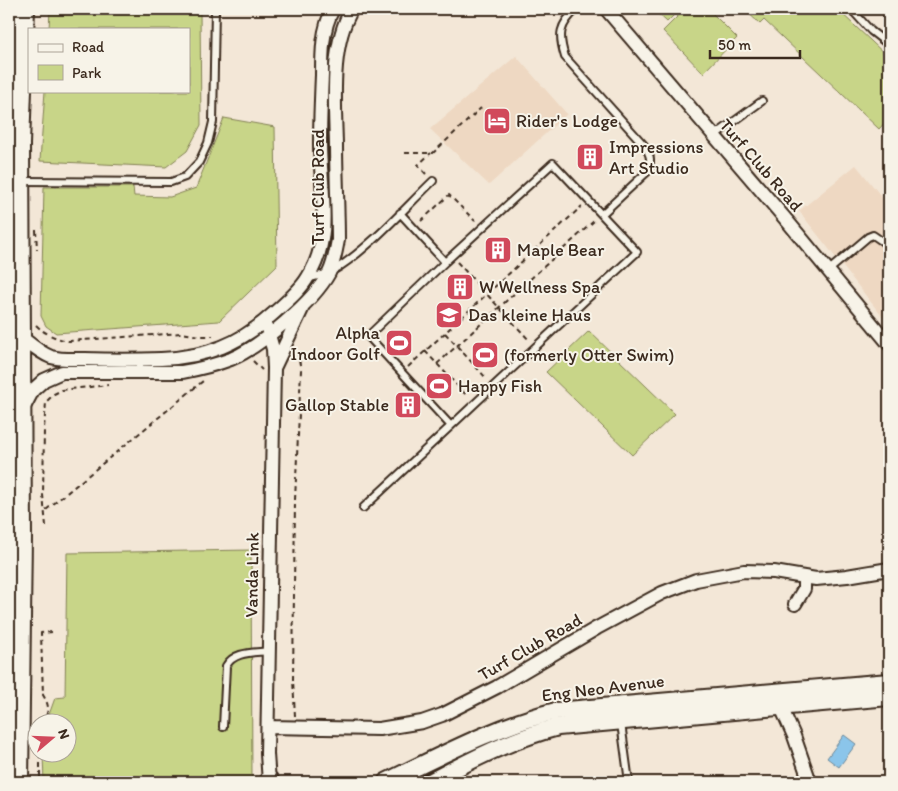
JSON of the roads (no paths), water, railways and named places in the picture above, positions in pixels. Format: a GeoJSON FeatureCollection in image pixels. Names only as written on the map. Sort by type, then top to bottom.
{"type":"FeatureCollection","features":[{"type":"Feature","properties":{"kind":"highway"},"geometry":{"type":"LineString","coordinates":[[9,90],[14,87],[22,9]]}},
{"type":"Feature","properties":{"kind":"highway"},"geometry":{"type":"LineString","coordinates":[[18,782],[21,434],[15,412],[28,330],[18,144],[22,9]]}},
{"type":"Feature","properties":{"kind":"highway"},"geometry":{"type":"LineString","coordinates":[[9,116],[12,120],[18,144]]}},
{"type":"Feature","properties":{"kind":"main road","name":"Eng Neo Avenue"},"geometry":{"type":"LineString","coordinates":[[430,782],[480,755],[534,733],[620,713],[786,690],[889,682]]}},
{"type":"Feature","properties":{"kind":"main road","name":"Eng Neo Avenue"},"geometry":{"type":"LineString","coordinates":[[386,782],[475,738],[527,718],[556,711],[620,713],[787,707],[889,697]]}},
{"type":"Feature","properties":{"kind":"street","name":"Turf Club Road"},"geometry":{"type":"LineString","coordinates":[[28,330],[37,348],[51,356],[67,359],[124,360],[191,357],[212,351],[246,335],[264,321],[307,279],[320,249],[324,232],[320,145],[322,51],[326,28],[333,9]]}},
{"type":"Feature","properties":{"kind":"street","name":"Turf Club Road"},"geometry":{"type":"LineString","coordinates":[[15,412],[44,380],[62,372],[182,372],[200,369],[232,358],[258,343],[305,305],[329,273],[335,257],[338,240],[335,111],[337,58],[346,20],[352,9]]}},
{"type":"Feature","properties":{"kind":"street","name":"Turf Club Road"},"geometry":{"type":"LineString","coordinates":[[606,9],[889,344]]}},
{"type":"Feature","properties":{"kind":"street","name":"Vanda Link"},"geometry":{"type":"LineString","coordinates":[[274,368],[286,340],[305,305]]}},
{"type":"Feature","properties":{"kind":"street","name":"Vanda Link"},"geometry":{"type":"LineString","coordinates":[[264,321],[273,349],[274,368],[268,727],[269,782]]}},
{"type":"Feature","properties":{"kind":"street","name":"Turf Club Road"},"geometry":{"type":"LineString","coordinates":[[268,727],[379,729],[422,722],[442,715],[497,687],[597,628],[662,594],[696,580],[744,571],[774,572],[816,579],[889,569]]}},
{"type":"Feature","properties":{"kind":"street"},"geometry":{"type":"LineString","coordinates":[[795,604],[804,589],[804,577]]}},
{"type":"Feature","properties":{"kind":"street"},"geometry":{"type":"LineString","coordinates":[[786,690],[787,707],[794,736],[810,782]]}},
{"type":"Feature","properties":{"kind":"lane"},"geometry":{"type":"LineString","coordinates":[[19,181],[170,182],[184,177],[199,162],[208,143],[213,122],[214,9]]}},
{"type":"Feature","properties":{"kind":"lane"},"geometry":{"type":"LineString","coordinates":[[577,9],[566,18],[561,30],[561,45],[565,57],[644,144],[650,154],[651,163],[648,171],[602,214]]}},
{"type":"Feature","properties":{"kind":"lane"},"geometry":{"type":"LineString","coordinates":[[851,9],[871,31],[889,45]]}},
{"type":"Feature","properties":{"kind":"lane"},"geometry":{"type":"LineString","coordinates":[[714,136],[762,101]]}},
{"type":"Feature","properties":{"kind":"lane"},"geometry":{"type":"LineString","coordinates":[[362,508],[451,426],[474,404],[536,347],[637,252],[553,162],[368,336],[451,426]]}},
{"type":"Feature","properties":{"kind":"lane"},"geometry":{"type":"LineString","coordinates":[[307,279],[329,273],[377,235],[433,181]]}},
{"type":"Feature","properties":{"kind":"lane"},"geometry":{"type":"LineString","coordinates":[[400,213],[445,262]]}},
{"type":"Feature","properties":{"kind":"lane"},"geometry":{"type":"LineString","coordinates":[[828,271],[868,237],[873,235],[889,246]]}},
{"type":"Feature","properties":{"kind":"lane"},"geometry":{"type":"LineString","coordinates":[[223,728],[226,666],[230,659],[237,655],[269,651]]}},
{"type":"Feature","properties":{"kind":"lane"},"geometry":{"type":"LineString","coordinates":[[620,713],[629,782]]}},
{"type":"Feature","properties":{"kind":"water"},"geometry":{"type":"Polygon","coordinates":[[[844,735],[856,744],[839,767],[827,758],[844,735]]]}},
{"type":"Feature","properties":{"kind":"place","name":"Rider's Lodge"},"geometry":{"type":"Point","coordinates":[497,121]}},
{"type":"Feature","properties":{"kind":"place","name":"Impressions Art Studio"},"geometry":{"type":"Point","coordinates":[590,157]}},
{"type":"Feature","properties":{"kind":"place","name":"Maple Bear"},"geometry":{"type":"Point","coordinates":[498,250]}},
{"type":"Feature","properties":{"kind":"place","name":"W Wellness Spa"},"geometry":{"type":"Point","coordinates":[460,287]}},
{"type":"Feature","properties":{"kind":"place","name":"Das kleine Haus"},"geometry":{"type":"Point","coordinates":[449,315]}},
{"type":"Feature","properties":{"kind":"place","name":"Alpha Indoor Golf"},"geometry":{"type":"Point","coordinates":[399,343]}},
{"type":"Feature","properties":{"kind":"place","name":"(formerly Otter Swim)"},"geometry":{"type":"Point","coordinates":[485,355]}},
{"type":"Feature","properties":{"kind":"place","name":"Happy Fish"},"geometry":{"type":"Point","coordinates":[439,386]}},
{"type":"Feature","properties":{"kind":"place","name":"Gallop Stable"},"geometry":{"type":"Point","coordinates":[408,405]}}]}
